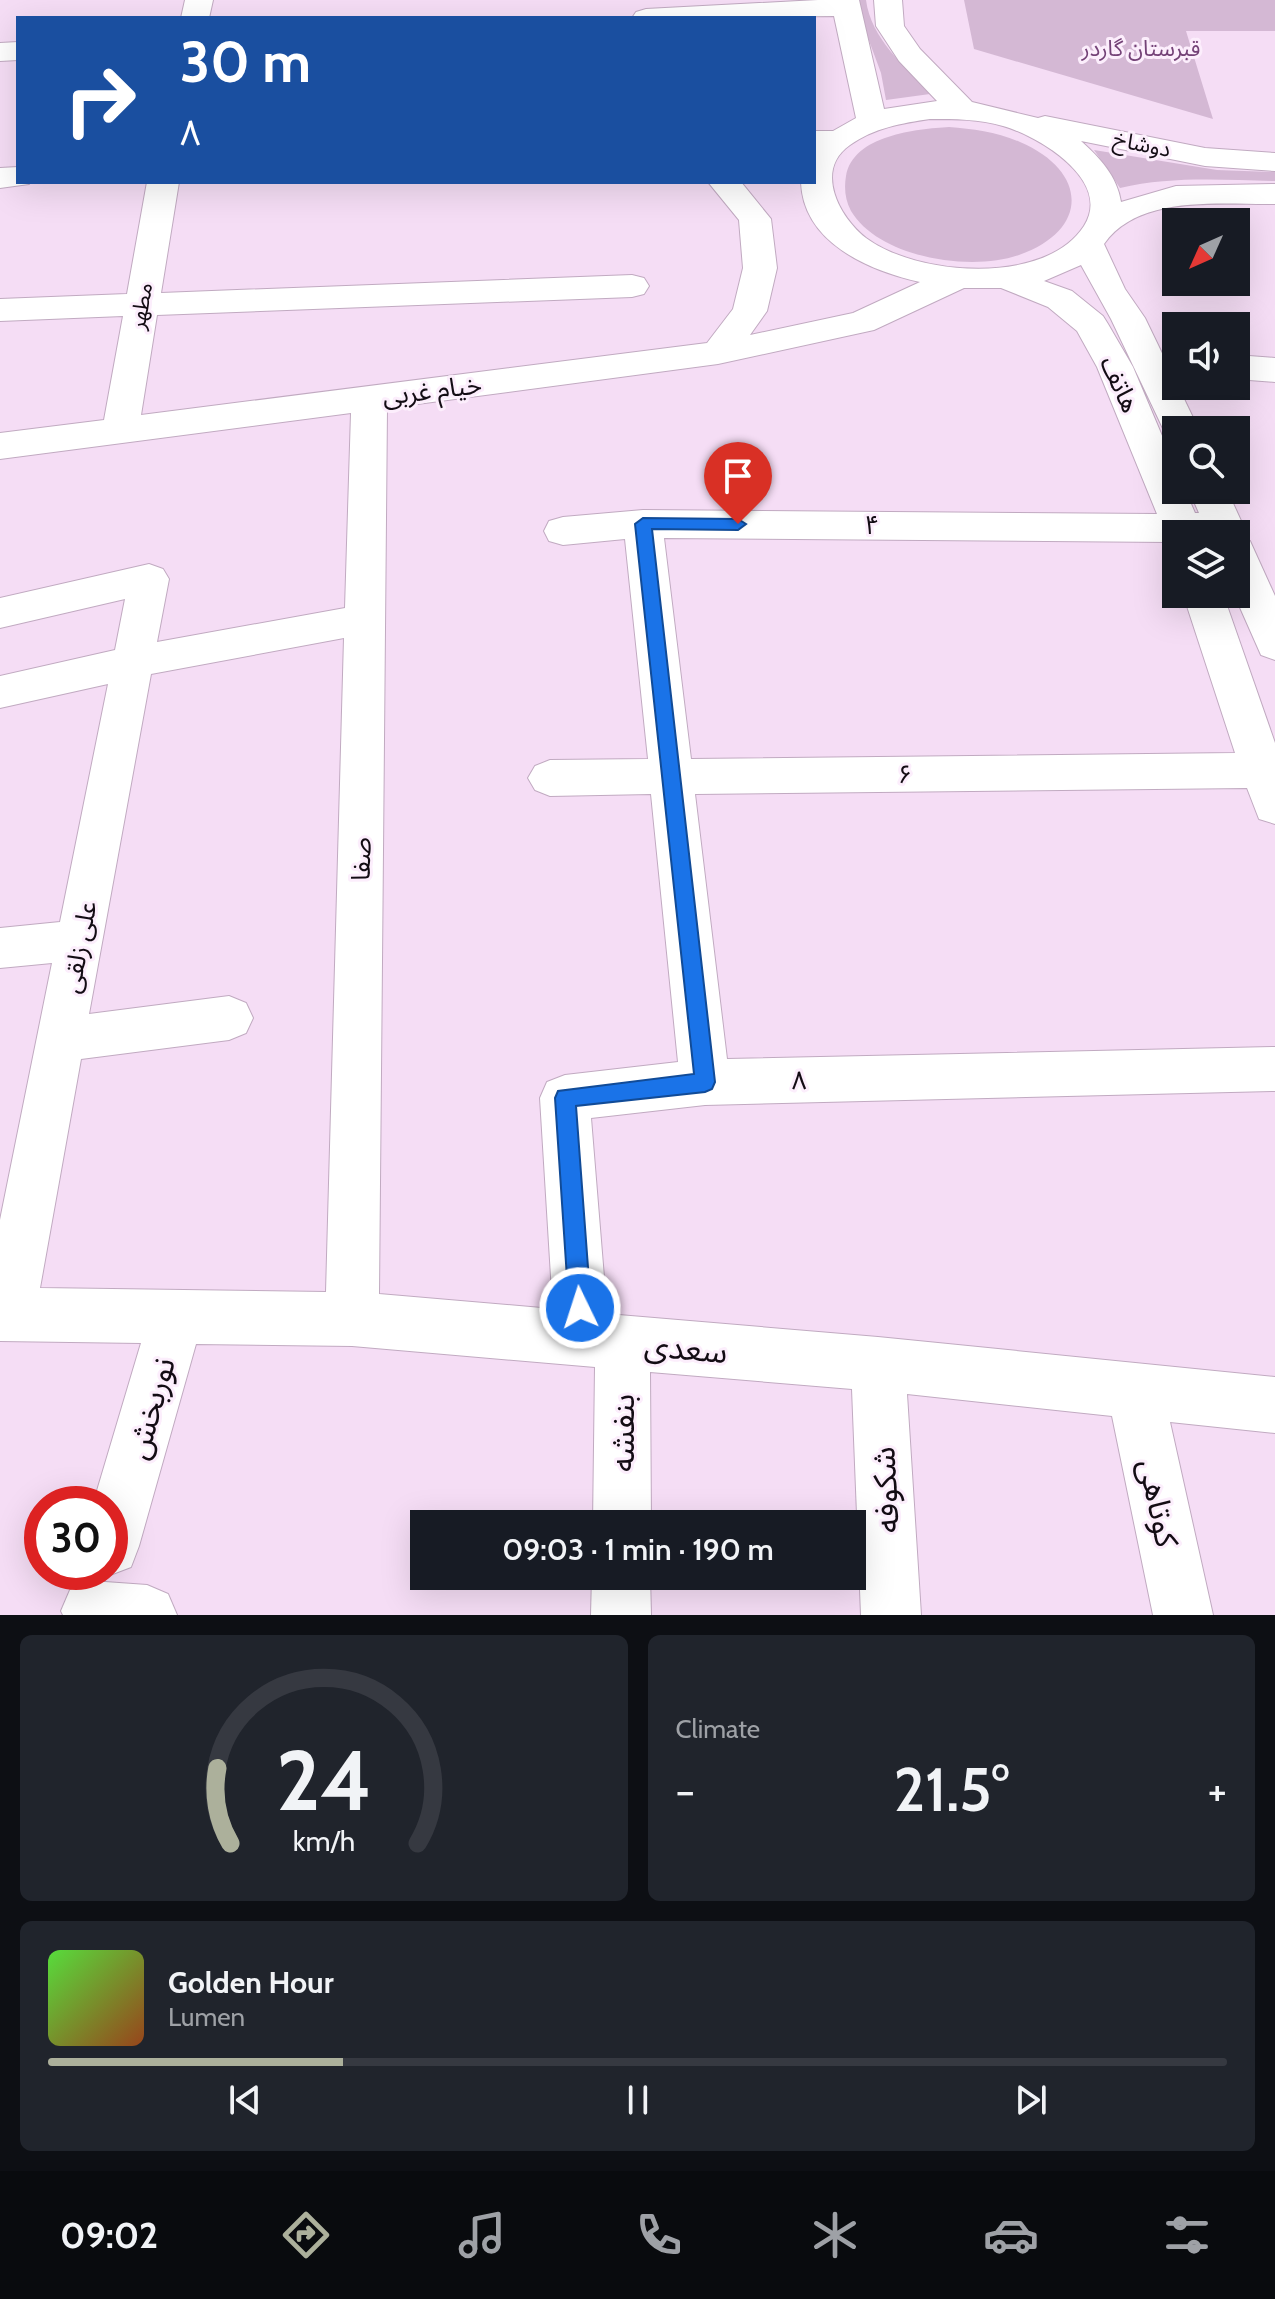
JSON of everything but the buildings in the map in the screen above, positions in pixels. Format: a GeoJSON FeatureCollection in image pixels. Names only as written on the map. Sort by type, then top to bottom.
{"type":"FeatureCollection","features":[{"type":"Feature","properties":{"kind":"street"},"geometry":{"type":"LineString","coordinates":[[888,0],[890,26],[909,55],[963,110]]}},
{"type":"Feature","properties":{"kind":"street"},"geometry":{"type":"LineString","coordinates":[[673,16],[845,3],[872,121]]}},
{"type":"Feature","properties":{"kind":"street"},"geometry":{"type":"LineString","coordinates":[[802,188],[830,223],[860,249],[904,269],[956,279],[1008,279],[1054,267],[1095,233],[1105,197],[1095,172],[1075,150],[1045,132],[1010,118],[963,110],[915,110],[872,121],[827,140],[816,169]]}},
{"type":"Feature","properties":{"kind":"street","name":"دوشاخ"},"geometry":{"type":"LineString","coordinates":[[1010,118],[1205,157],[1275,162]]}},
{"type":"Feature","properties":{"kind":"street","name":"مطهر"},"geometry":{"type":"LineString","coordinates":[[120,430],[163,184]]}},
{"type":"Feature","properties":{"kind":"street"},"geometry":{"type":"LineString","coordinates":[[718,353],[750,311],[760,268],[755,219],[726,184]]}},
{"type":"Feature","properties":{"kind":"street","name":"دوشاخ"},"geometry":{"type":"LineString","coordinates":[[1095,233],[1145,204],[1176,196],[1275,194]]}},
{"type":"Feature","properties":{"kind":"street","name":"هاتف"},"geometry":{"type":"LineString","coordinates":[[1095,233],[1109,290],[1162,361]]}},
{"type":"Feature","properties":{"kind":"street"},"geometry":{"type":"LineString","coordinates":[[860,249],[874,289],[862,322]]}},
{"type":"Feature","properties":{"kind":"street","name":"خیام غربی"},"geometry":{"type":"LineString","coordinates":[[0,446],[718,353],[862,322],[956,279]]}},
{"type":"Feature","properties":{"kind":"street","name":"هاتف"},"geometry":{"type":"LineString","coordinates":[[1008,279],[1060,299],[1091,324],[1115,367],[1178,520]]}},
{"type":"Feature","properties":{"kind":"street"},"geometry":{"type":"LineString","coordinates":[[0,310],[632,286]]}},
{"type":"Feature","properties":{"kind":"street"},"geometry":{"type":"LineString","coordinates":[[1091,324],[1128,318]]}},
{"type":"Feature","properties":{"kind":"street"},"geometry":{"type":"LineString","coordinates":[[1250,368],[1275,370]]}},
{"type":"Feature","properties":{"kind":"street","name":"صفا"},"geometry":{"type":"LineString","coordinates":[[352,1319],[369,398]]}},
{"type":"Feature","properties":{"kind":"street"},"geometry":{"type":"LineString","coordinates":[[643,524],[705,1082]]}},
{"type":"Feature","properties":{"kind":"street","name":"۴"},"geometry":{"type":"LineString","coordinates":[[563,531],[643,524],[1162,531]]}},
{"type":"Feature","properties":{"kind":"street","name":"علی زلقی"},"geometry":{"type":"LineString","coordinates":[[0,613],[149,579],[61,1040],[4,1314]]}},
{"type":"Feature","properties":{"kind":"street"},"geometry":{"type":"LineString","coordinates":[[1250,584],[1275,644]]}},
{"type":"Feature","properties":{"kind":"street"},"geometry":{"type":"LineString","coordinates":[[1208,608],[1268,788]]}},
{"type":"Feature","properties":{"kind":"street"},"geometry":{"type":"LineString","coordinates":[[0,692],[134,662],[365,619]]}},
{"type":"Feature","properties":{"kind":"street","name":"۶"},"geometry":{"type":"LineString","coordinates":[[550,778],[671,776],[1268,788]]}},
{"type":"Feature","properties":{"kind":"street"},"geometry":{"type":"LineString","coordinates":[[0,948],[80,940]]}},
{"type":"Feature","properties":{"kind":"street"},"geometry":{"type":"LineString","coordinates":[[61,1040],[229,1018]]}},
{"type":"Feature","properties":{"kind":"street","name":"۸"},"geometry":{"type":"LineString","coordinates":[[602,1340],[565,1098],[705,1082],[1275,1069]]}},
{"type":"Feature","properties":{"kind":"street","name":"سعدی"},"geometry":{"type":"LineString","coordinates":[[4,1314],[352,1319],[878,1364],[1275,1405]]}},
{"type":"Feature","properties":{"kind":"street","name":"نوربخش"},"geometry":{"type":"LineString","coordinates":[[127,1486],[176,1317]]}},
{"type":"Feature","properties":{"kind":"street","name":"بنفشه"},"geometry":{"type":"LineString","coordinates":[[602,1340],[620,1510]]}},
{"type":"Feature","properties":{"kind":"street","name":"شکوفه"},"geometry":{"type":"LineString","coordinates":[[878,1364],[891,1615]]}},
{"type":"Feature","properties":{"kind":"street","name":"کوتاهی"},"geometry":{"type":"LineString","coordinates":[[1135,1391],[1183,1615]]}},
{"type":"Feature","properties":{"kind":"street"},"geometry":{"type":"LineString","coordinates":[[621,1590],[621,1615]]}},
{"type":"Feature","properties":{"kind":"green space"},"geometry":{"type":"Polygon","coordinates":[[[854,0],[866,0],[869,14],[882,39],[930,94],[886,100],[881,73],[854,0]]]}},
{"type":"Feature","properties":{"kind":"green space","name":"قبرستان گاردر"},"geometry":{"type":"Polygon","coordinates":[[[964,0],[1275,0],[1275,31],[1186,31],[1213,119],[974,49],[964,0]]]}},
{"type":"Feature","properties":{"kind":"green space"},"geometry":{"type":"Polygon","coordinates":[[[949,127],[985,132],[1020,142],[1059,168],[1072,200],[1068,216],[1059,231],[1042,244],[1019,255],[976,262],[928,257],[904,250],[864,227],[851,211],[846,198],[846,176],[851,162],[861,151],[888,137],[949,127]]]}},
{"type":"Feature","properties":{"kind":"green space"},"geometry":{"type":"Polygon","coordinates":[[[1094,150],[1217,170],[1275,172],[1275,181],[1177,180],[1120,188],[1094,150]]]}},
{"type":"Feature","properties":{"kind":"route"},"geometry":{"type":"LineString","coordinates":[[580,1308],[565,1098],[705,1082],[643,524],[738,524]]}}]}
